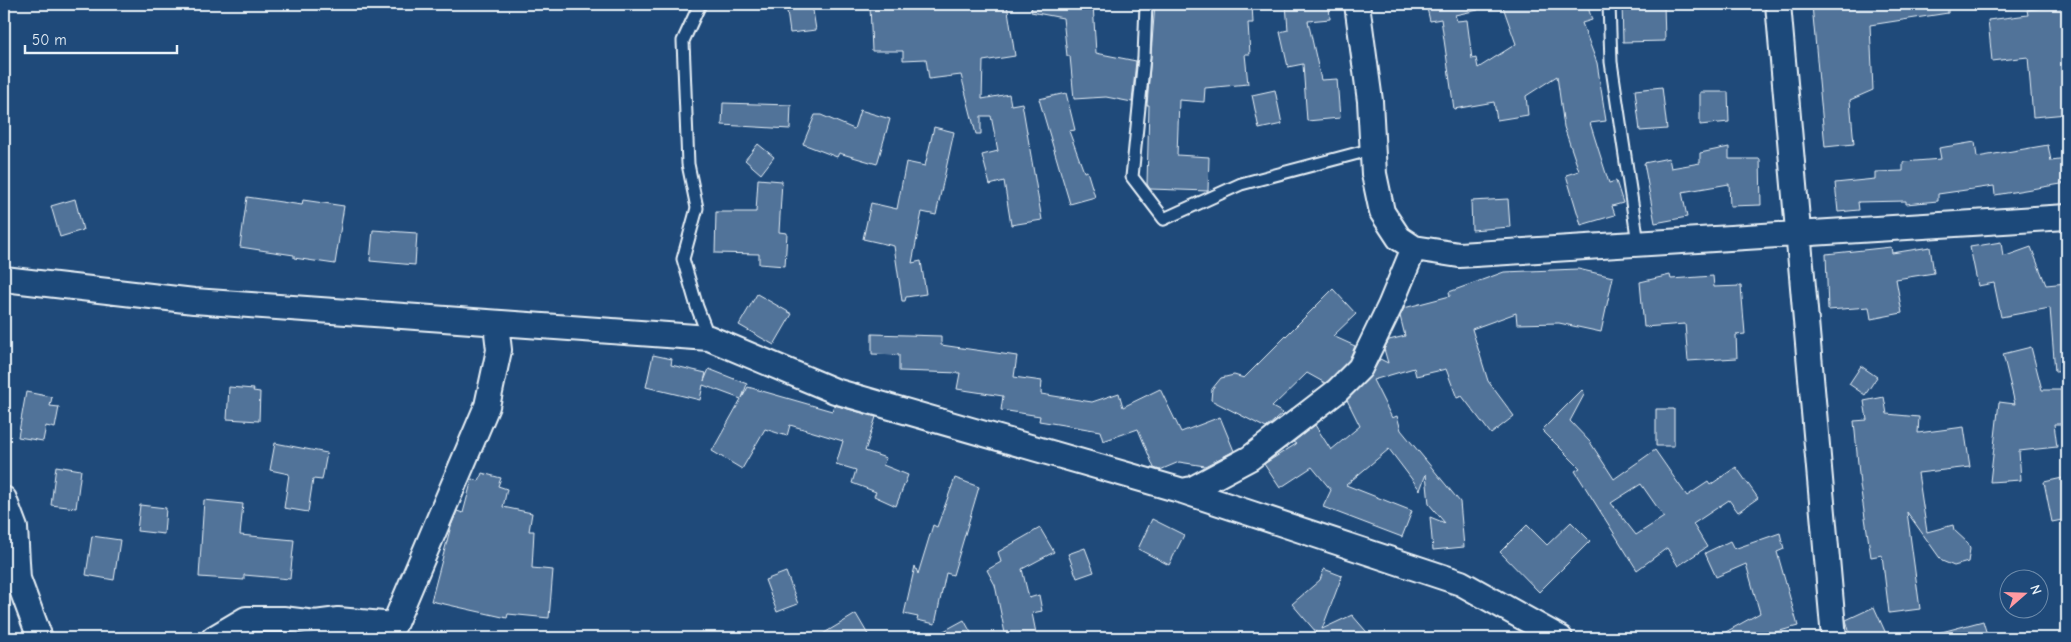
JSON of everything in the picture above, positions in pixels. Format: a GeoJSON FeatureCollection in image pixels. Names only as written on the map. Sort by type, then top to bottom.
{"type":"FeatureCollection","features":[{"type":"Feature","properties":{"kind":"street"},"geometry":{"type":"LineString","coordinates":[[1358,4],[1370,100],[1374,174],[1382,212],[1399,238],[1414,248],[1459,255],[1798,232],[2067,217]]}},
{"type":"Feature","properties":{"kind":"street"},"geometry":{"type":"LineString","coordinates":[[1778,4],[1834,638]]}},
{"type":"Feature","properties":{"kind":"street"},"geometry":{"type":"LineString","coordinates":[[1183,491],[1192,489],[1250,458],[1336,391],[1360,368],[1390,306],[1414,248]]}},
{"type":"Feature","properties":{"kind":"street"},"geometry":{"type":"LineString","coordinates":[[4,279],[194,301],[709,338],[835,391],[1183,491],[1461,583],[1560,638]]}},
{"type":"Feature","properties":{"kind":"street"},"geometry":{"type":"LineString","coordinates":[[214,638],[246,619],[284,619],[315,623],[338,620],[399,632],[487,406],[499,350],[496,324]]}},
{"type":"Feature","properties":{"kind":"street"},"geometry":{"type":"LineString","coordinates":[[4,499],[15,528],[18,579],[40,638]]}},
{"type":"Feature","properties":{"kind":"lane"},"geometry":{"type":"LineString","coordinates":[[700,4],[682,41],[688,164],[697,208],[683,259],[697,308],[709,338]]}},
{"type":"Feature","properties":{"kind":"lane"},"geometry":{"type":"LineString","coordinates":[[1146,4],[1144,57],[1132,177],[1164,219],[1241,184],[1373,149]]}},
{"type":"Feature","properties":{"kind":"lane"},"geometry":{"type":"LineString","coordinates":[[1610,4],[1611,62],[1638,243]]}},
{"type":"Feature","properties":{"kind":"building"},"geometry":{"type":"Polygon","coordinates":[[[786,4],[812,4],[816,30],[790,33],[786,4]]]}},
{"type":"Feature","properties":{"kind":"building"},"geometry":{"type":"Polygon","coordinates":[[[1007,4],[1015,56],[983,61],[982,99],[1009,94],[1011,105],[1022,103],[1042,220],[1011,225],[1004,181],[990,185],[982,155],[998,151],[991,116],[981,116],[981,134],[976,134],[961,75],[929,79],[926,59],[903,60],[903,51],[872,51],[870,6],[1007,4]]]}},
{"type":"Feature","properties":{"kind":"building"},"geometry":{"type":"Polygon","coordinates":[[[1032,4],[1093,4],[1096,53],[1136,61],[1132,102],[1106,97],[1074,99],[1070,56],[1067,56],[1063,18],[1031,12],[1032,4]]]}},
{"type":"Feature","properties":{"kind":"building"},"geometry":{"type":"Polygon","coordinates":[[[1155,4],[1252,4],[1253,23],[1248,23],[1250,54],[1245,54],[1248,84],[1205,88],[1204,102],[1179,100],[1177,155],[1209,157],[1208,191],[1150,189],[1147,184],[1149,105],[1147,105],[1155,4]]]}},
{"type":"Feature","properties":{"kind":"building"},"geometry":{"type":"Polygon","coordinates":[[[1286,4],[1329,4],[1330,19],[1308,21],[1321,80],[1337,79],[1340,118],[1307,121],[1303,64],[1288,67],[1280,32],[1288,30],[1286,4]]]}},
{"type":"Feature","properties":{"kind":"building"},"geometry":{"type":"Polygon","coordinates":[[[1426,4],[1477,4],[1478,10],[1455,15],[1457,21],[1467,20],[1472,59],[1476,58],[1478,68],[1516,44],[1502,4],[1587,4],[1592,20],[1582,23],[1597,63],[1606,121],[1590,123],[1609,183],[1616,181],[1623,203],[1612,206],[1615,215],[1581,225],[1566,175],[1579,171],[1564,127],[1557,76],[1526,96],[1528,115],[1497,120],[1494,102],[1454,109],[1441,19],[1430,21],[1426,4]]]}},
{"type":"Feature","properties":{"kind":"building"},"geometry":{"type":"Polygon","coordinates":[[[1622,4],[1664,4],[1665,41],[1623,42],[1622,4]]]}},
{"type":"Feature","properties":{"kind":"building"},"geometry":{"type":"Polygon","coordinates":[[[1948,4],[1948,13],[1870,25],[1873,90],[1850,100],[1854,144],[1825,147],[1812,5],[1948,4]]]}},
{"type":"Feature","properties":{"kind":"building"},"geometry":{"type":"Polygon","coordinates":[[[2067,5],[2067,114],[2033,117],[2028,57],[1992,61],[1988,20],[2028,15],[2027,10],[2067,5]]]}},
{"type":"Feature","properties":{"kind":"building"},"geometry":{"type":"Polygon","coordinates":[[[1662,87],[1667,129],[1640,131],[1635,90],[1662,87]]]}},
{"type":"Feature","properties":{"kind":"building"},"geometry":{"type":"Polygon","coordinates":[[[1275,90],[1282,124],[1259,129],[1252,95],[1275,90]]]}},
{"type":"Feature","properties":{"kind":"building"},"geometry":{"type":"Polygon","coordinates":[[[1700,92],[1728,92],[1729,122],[1700,125],[1700,92]]]}},
{"type":"Feature","properties":{"kind":"building"},"geometry":{"type":"Polygon","coordinates":[[[1066,93],[1075,130],[1069,131],[1084,172],[1087,171],[1095,197],[1070,204],[1039,99],[1066,93]]]}},
{"type":"Feature","properties":{"kind":"building"},"geometry":{"type":"Polygon","coordinates":[[[723,103],[791,105],[790,129],[722,125],[723,103]]]}},
{"type":"Feature","properties":{"kind":"building"},"geometry":{"type":"Polygon","coordinates":[[[860,110],[890,119],[877,164],[839,153],[837,157],[803,144],[815,115],[821,115],[854,129],[860,110]]]}},
{"type":"Feature","properties":{"kind":"building"},"geometry":{"type":"Polygon","coordinates":[[[934,127],[954,132],[936,215],[922,212],[912,263],[921,261],[926,294],[906,297],[905,301],[902,301],[894,246],[863,239],[871,203],[897,209],[906,162],[925,166],[934,127]]]}},
{"type":"Feature","properties":{"kind":"building"},"geometry":{"type":"Polygon","coordinates":[[[1975,142],[1977,157],[2048,145],[2051,161],[2067,159],[2067,183],[1995,195],[1994,186],[1938,194],[1938,201],[1906,204],[1906,201],[1858,202],[1859,210],[1838,212],[1835,183],[1875,179],[1875,172],[1903,171],[1903,162],[1941,159],[1939,148],[1975,142]]]}},
{"type":"Feature","properties":{"kind":"building"},"geometry":{"type":"Polygon","coordinates":[[[758,144],[774,157],[761,174],[745,160],[758,144]]]}},
{"type":"Feature","properties":{"kind":"building"},"geometry":{"type":"Polygon","coordinates":[[[1729,147],[1729,159],[1760,159],[1761,205],[1730,206],[1729,184],[1682,192],[1687,217],[1655,223],[1644,163],[1669,158],[1671,168],[1700,163],[1700,153],[1729,147]]]}},
{"type":"Feature","properties":{"kind":"building"},"geometry":{"type":"Polygon","coordinates":[[[758,179],[782,181],[779,232],[787,233],[785,266],[759,264],[759,254],[715,253],[716,212],[756,212],[758,179]]]}},
{"type":"Feature","properties":{"kind":"building"},"geometry":{"type":"Polygon","coordinates":[[[247,197],[302,205],[303,200],[344,206],[335,264],[294,258],[294,255],[240,247],[247,197]]]}},
{"type":"Feature","properties":{"kind":"building"},"geometry":{"type":"Polygon","coordinates":[[[75,199],[83,230],[60,237],[51,206],[75,199]]]}},
{"type":"Feature","properties":{"kind":"building"},"geometry":{"type":"Polygon","coordinates":[[[1508,199],[1510,227],[1472,230],[1471,201],[1508,199]]]}},
{"type":"Feature","properties":{"kind":"building"},"geometry":{"type":"Polygon","coordinates":[[[373,230],[417,233],[415,265],[370,261],[373,230]]]}},
{"type":"Feature","properties":{"kind":"building"},"geometry":{"type":"Polygon","coordinates":[[[2001,242],[2003,257],[2031,247],[2046,285],[2067,283],[2067,371],[2055,372],[2050,308],[2001,317],[1994,283],[1978,286],[1970,247],[2001,242]]]}},
{"type":"Feature","properties":{"kind":"building"},"geometry":{"type":"Polygon","coordinates":[[[1891,247],[1892,253],[1930,247],[1934,273],[1896,279],[1902,313],[1871,319],[1869,307],[1828,310],[1826,254],[1891,247]]]}},
{"type":"Feature","properties":{"kind":"building"},"geometry":{"type":"Polygon","coordinates":[[[1578,269],[1613,277],[1601,332],[1559,323],[1517,324],[1516,313],[1472,329],[1488,381],[1514,416],[1491,434],[1462,396],[1457,398],[1446,369],[1416,376],[1414,368],[1373,380],[1392,418],[1397,416],[1401,430],[1460,502],[1464,547],[1433,550],[1430,517],[1445,523],[1429,504],[1426,474],[1420,490],[1389,449],[1346,485],[1412,511],[1402,537],[1323,507],[1331,490],[1312,467],[1280,488],[1264,464],[1296,444],[1293,442],[1315,425],[1331,450],[1360,426],[1347,400],[1370,377],[1380,359],[1388,363],[1384,349],[1389,340],[1405,336],[1400,316],[1404,308],[1450,296],[1449,292],[1504,272],[1578,269]]]}},
{"type":"Feature","properties":{"kind":"building"},"geometry":{"type":"Polygon","coordinates":[[[1670,275],[1671,279],[1713,276],[1714,287],[1741,286],[1745,334],[1736,335],[1737,358],[1688,361],[1685,324],[1644,327],[1640,282],[1670,275]]]}},
{"type":"Feature","properties":{"kind":"building"},"geometry":{"type":"Polygon","coordinates":[[[1333,289],[1356,314],[1333,336],[1355,346],[1349,360],[1328,381],[1325,383],[1307,373],[1272,407],[1283,413],[1266,428],[1211,400],[1212,389],[1221,378],[1234,375],[1244,378],[1333,289]]]}},
{"type":"Feature","properties":{"kind":"building"},"geometry":{"type":"Polygon","coordinates":[[[757,294],[792,314],[774,345],[739,325],[757,294]]]}},
{"type":"Feature","properties":{"kind":"building"},"geometry":{"type":"Polygon","coordinates":[[[872,334],[941,336],[941,345],[1017,356],[1014,377],[1042,381],[1041,394],[1092,402],[1119,393],[1123,407],[1160,389],[1181,432],[1220,417],[1234,451],[1205,466],[1179,462],[1160,470],[1154,468],[1138,429],[1103,441],[1100,431],[1039,421],[1040,416],[1001,410],[1003,396],[957,389],[960,373],[899,371],[899,355],[872,354],[872,334]]]}},
{"type":"Feature","properties":{"kind":"building"},"geometry":{"type":"Polygon","coordinates":[[[2031,347],[2042,390],[2063,390],[2063,424],[2054,424],[2057,447],[2019,451],[2021,480],[1990,482],[1999,402],[2015,404],[2003,354],[2031,347]]]}},
{"type":"Feature","properties":{"kind":"building"},"geometry":{"type":"Polygon","coordinates":[[[653,355],[672,359],[671,365],[706,373],[704,381],[709,369],[747,384],[742,398],[748,387],[832,411],[834,405],[876,417],[865,451],[886,458],[883,465],[908,475],[896,506],[874,496],[876,492],[852,483],[856,470],[836,464],[843,441],[790,425],[787,436],[765,429],[742,469],[712,451],[741,399],[703,385],[700,400],[646,387],[653,355]]]}},
{"type":"Feature","properties":{"kind":"building"},"geometry":{"type":"Polygon","coordinates":[[[1861,366],[1877,377],[1865,395],[1849,384],[1861,366]]]}},
{"type":"Feature","properties":{"kind":"building"},"geometry":{"type":"Polygon","coordinates":[[[229,387],[254,389],[253,391],[260,392],[259,421],[227,419],[229,387]]]}},
{"type":"Feature","properties":{"kind":"building"},"geometry":{"type":"Polygon","coordinates":[[[1582,390],[1585,393],[1570,421],[1590,442],[1614,479],[1655,450],[1687,496],[1708,482],[1710,485],[1736,467],[1758,498],[1738,512],[1729,500],[1693,524],[1707,547],[1678,566],[1667,548],[1637,570],[1575,471],[1580,468],[1542,430],[1582,390]],[[1641,484],[1611,503],[1636,535],[1664,517],[1641,484]]]}},
{"type":"Feature","properties":{"kind":"building"},"geometry":{"type":"Polygon","coordinates":[[[26,392],[52,397],[50,406],[59,407],[55,428],[46,426],[43,441],[18,437],[26,392]]]}},
{"type":"Feature","properties":{"kind":"building"},"geometry":{"type":"Polygon","coordinates":[[[1884,397],[1887,414],[1919,417],[1918,433],[1964,427],[1970,467],[1918,473],[1927,532],[1953,525],[1954,530],[1968,543],[1970,549],[1968,562],[1954,566],[1942,561],[1907,512],[1920,609],[1889,613],[1882,555],[1871,557],[1860,485],[1854,421],[1867,420],[1864,401],[1884,397]]]}},
{"type":"Feature","properties":{"kind":"building"},"geometry":{"type":"Polygon","coordinates":[[[1656,409],[1674,409],[1674,446],[1656,446],[1656,409]]]}},
{"type":"Feature","properties":{"kind":"building"},"geometry":{"type":"Polygon","coordinates":[[[275,443],[327,453],[322,480],[313,479],[308,512],[284,508],[289,474],[270,470],[275,443]]]}},
{"type":"Feature","properties":{"kind":"building"},"geometry":{"type":"Polygon","coordinates":[[[56,466],[81,470],[76,508],[51,505],[56,466]]]}},
{"type":"Feature","properties":{"kind":"building"},"geometry":{"type":"Polygon","coordinates":[[[482,473],[501,478],[498,486],[507,489],[503,507],[532,513],[529,531],[534,531],[532,568],[553,570],[549,618],[508,614],[507,618],[431,601],[451,526],[457,511],[463,513],[472,479],[479,481],[482,473]]]}},
{"type":"Feature","properties":{"kind":"building"},"geometry":{"type":"Polygon","coordinates":[[[2067,477],[2067,519],[2052,522],[2044,482],[2067,477]]]}},
{"type":"Feature","properties":{"kind":"building"},"geometry":{"type":"Polygon","coordinates":[[[955,478],[979,487],[953,575],[946,573],[935,624],[917,620],[918,617],[904,614],[915,566],[918,574],[933,525],[937,527],[955,478]]]}},
{"type":"Feature","properties":{"kind":"building"},"geometry":{"type":"Polygon","coordinates":[[[204,500],[243,504],[240,535],[294,540],[290,579],[244,575],[244,580],[199,577],[204,500]]]}},
{"type":"Feature","properties":{"kind":"building"},"geometry":{"type":"Polygon","coordinates":[[[140,505],[166,508],[164,534],[137,531],[140,505]]]}},
{"type":"Feature","properties":{"kind":"building"},"geometry":{"type":"Polygon","coordinates":[[[1152,519],[1184,535],[1169,565],[1138,549],[1152,519]]]}},
{"type":"Feature","properties":{"kind":"building"},"geometry":{"type":"Polygon","coordinates":[[[1571,522],[1590,541],[1539,592],[1500,552],[1527,525],[1547,545],[1571,522]]]}},
{"type":"Feature","properties":{"kind":"building"},"geometry":{"type":"Polygon","coordinates":[[[1040,528],[1054,552],[1022,569],[1029,598],[1039,595],[1042,611],[1032,613],[1037,638],[1006,638],[995,585],[987,570],[1001,562],[998,552],[1040,528]]]}},
{"type":"Feature","properties":{"kind":"building"},"geometry":{"type":"Polygon","coordinates":[[[1780,533],[1784,549],[1777,552],[1798,626],[1755,638],[1715,638],[1760,613],[1746,564],[1716,577],[1705,553],[1730,541],[1734,549],[1780,533]]]}},
{"type":"Feature","properties":{"kind":"building"},"geometry":{"type":"Polygon","coordinates":[[[92,536],[120,540],[114,580],[86,575],[92,536]]]}},
{"type":"Feature","properties":{"kind":"building"},"geometry":{"type":"Polygon","coordinates":[[[1085,548],[1094,572],[1077,578],[1068,554],[1085,548]]]}},
{"type":"Feature","properties":{"kind":"building"},"geometry":{"type":"Polygon","coordinates":[[[1324,569],[1342,576],[1322,629],[1352,615],[1372,638],[1302,638],[1316,632],[1292,604],[1320,580],[1324,569]]]}},
{"type":"Feature","properties":{"kind":"building"},"geometry":{"type":"Polygon","coordinates":[[[786,572],[798,604],[777,612],[765,580],[786,572]]]}},
{"type":"Feature","properties":{"kind":"building"},"geometry":{"type":"Polygon","coordinates":[[[1874,607],[1888,638],[1851,638],[1846,620],[1874,607]]]}},
{"type":"Feature","properties":{"kind":"building"},"geometry":{"type":"Polygon","coordinates":[[[856,614],[870,638],[816,638],[856,614]]]}},
{"type":"Feature","properties":{"kind":"building"},"geometry":{"type":"Polygon","coordinates":[[[964,620],[974,638],[931,638],[964,620]]]}},
{"type":"Feature","properties":{"kind":"building"},"geometry":{"type":"Polygon","coordinates":[[[1983,621],[1988,638],[1938,638],[1938,633],[1983,621]]]}}]}
